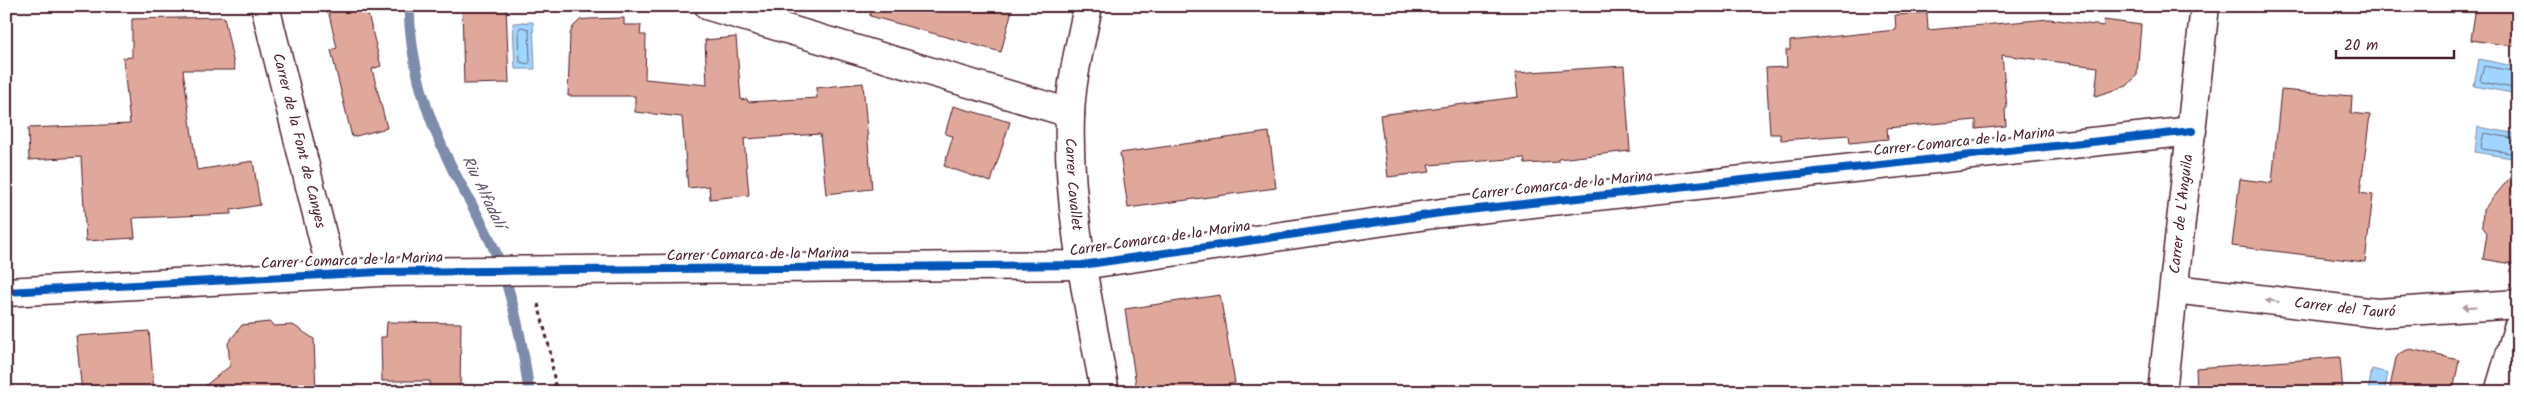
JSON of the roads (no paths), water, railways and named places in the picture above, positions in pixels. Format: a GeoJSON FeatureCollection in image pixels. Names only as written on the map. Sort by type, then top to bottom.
{"type":"FeatureCollection","features":[{"type":"Feature","properties":{"kind":"street","name":"Carrer de la Font de Canyes"},"geometry":{"type":"LineString","coordinates":[[265,6],[332,274]]}},
{"type":"Feature","properties":{"kind":"street"},"geometry":{"type":"LineString","coordinates":[[709,6],[1070,113]]}},
{"type":"Feature","properties":{"kind":"street","name":"Carrer Cavallet"},"geometry":{"type":"LineString","coordinates":[[1088,6],[1070,113],[1072,189],[1082,265],[1105,392]]}},
{"type":"Feature","properties":{"kind":"street","name":"Carrer de L'Anguila"},"geometry":{"type":"LineString","coordinates":[[2162,392],[2205,6]]}},
{"type":"Feature","properties":{"kind":"street","name":"Carrer Comarca de la Marina"},"geometry":{"type":"LineString","coordinates":[[6,292],[379,272],[1082,265],[1441,213],[2192,131]]}},
{"type":"Feature","properties":{"kind":"street","name":"Carrer del Tauró"},"geometry":{"type":"LineString","coordinates":[[2174,289],[2377,313],[2518,304]]}},
{"type":"Feature","properties":{"kind":"street"},"geometry":{"type":"LineString","coordinates":[[2499,392],[2518,328]]}},
{"type":"Feature","properties":{"kind":"water"},"geometry":{"type":"Polygon","coordinates":[[[533,22],[535,69],[515,69],[513,23],[533,22]]]}},
{"type":"Feature","properties":{"kind":"water"},"geometry":{"type":"Polygon","coordinates":[[[2479,59],[2518,67],[2518,94],[2474,86],[2479,59]]]}},
{"type":"Feature","properties":{"kind":"water"},"geometry":{"type":"Polygon","coordinates":[[[2478,127],[2518,134],[2518,159],[2475,152],[2478,127]]]}},
{"type":"Feature","properties":{"kind":"water"},"geometry":{"type":"Polygon","coordinates":[[[2372,369],[2388,373],[2384,392],[2368,392],[2372,369]]]}},
{"type":"Feature","properties":{"kind":"waterway","name":"Riu Alfadalí"},"geometry":{"type":"LineString","coordinates":[[409,6],[413,49],[428,111],[453,170],[495,251],[507,285],[516,320],[529,392]]}}]}
